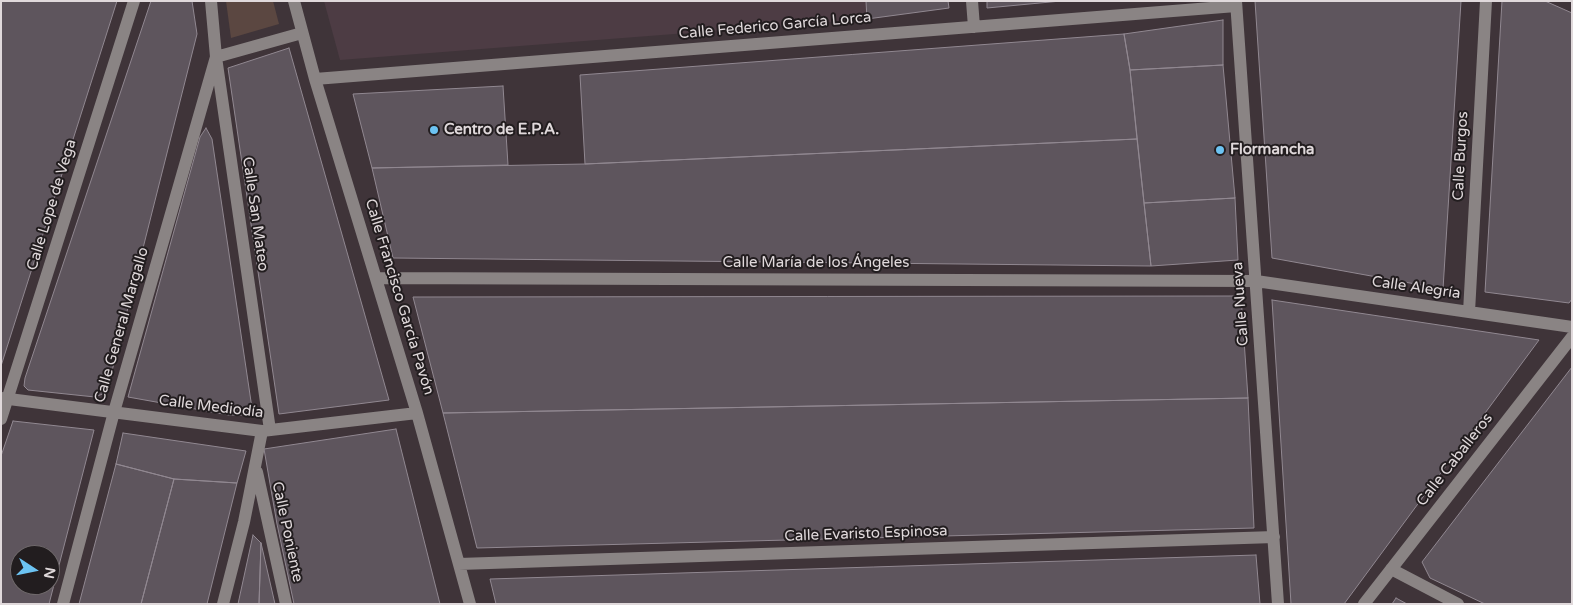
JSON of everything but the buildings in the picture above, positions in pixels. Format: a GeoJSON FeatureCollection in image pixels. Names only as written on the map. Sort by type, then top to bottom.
{"type":"FeatureCollection","features":[{"type":"Feature","properties":{"kind":"street","name":"Calle Lope de Vega"},"geometry":{"type":"LineString","coordinates":[[1,419],[5,398],[134,1]]}},
{"type":"Feature","properties":{"kind":"street","name":"Calle San Mateo"},"geometry":{"type":"LineString","coordinates":[[211,1],[216,57],[266,431],[223,604]]}},
{"type":"Feature","properties":{"kind":"street","name":"Calle Francisco García Pavón"},"geometry":{"type":"LineString","coordinates":[[294,1],[315,78],[417,413],[470,604]]}},
{"type":"Feature","properties":{"kind":"street"},"geometry":{"type":"LineString","coordinates":[[972,1],[974,27]]}},
{"type":"Feature","properties":{"kind":"street","name":"Calle Burgos"},"geometry":{"type":"LineString","coordinates":[[1469,312],[1486,1]]}},
{"type":"Feature","properties":{"kind":"street","name":"Calle Federico García Lorca"},"geometry":{"type":"LineString","coordinates":[[315,78],[974,27],[1236,4]]}},
{"type":"Feature","properties":{"kind":"street","name":"Calle Nueva"},"geometry":{"type":"LineString","coordinates":[[1236,4],[1278,604]]}},
{"type":"Feature","properties":{"kind":"street"},"geometry":{"type":"LineString","coordinates":[[216,57],[302,33]]}},
{"type":"Feature","properties":{"kind":"street","name":"Calle General Margallo"},"geometry":{"type":"LineString","coordinates":[[63,604],[114,412],[216,57]]}},
{"type":"Feature","properties":{"kind":"street","name":"Calle María de los Ángeles"},"geometry":{"type":"LineString","coordinates":[[376,278],[1256,281]]}},
{"type":"Feature","properties":{"kind":"street","name":"Calle Alegría"},"geometry":{"type":"LineString","coordinates":[[1256,281],[1572,327]]}},
{"type":"Feature","properties":{"kind":"street","name":"Calle Caballeros"},"geometry":{"type":"LineString","coordinates":[[1364,604],[1572,337]]}},
{"type":"Feature","properties":{"kind":"street","name":"Calle Mediodía"},"geometry":{"type":"LineString","coordinates":[[5,398],[266,431],[417,413]]}},
{"type":"Feature","properties":{"kind":"street","name":"Calle Poniente"},"geometry":{"type":"LineString","coordinates":[[256,466],[286,604]]}},
{"type":"Feature","properties":{"kind":"street","name":"Calle Evaristo Espinosa"},"geometry":{"type":"LineString","coordinates":[[459,564],[1274,538]]}},
{"type":"Feature","properties":{"kind":"street"},"geometry":{"type":"LineString","coordinates":[[1391,569],[1458,604]]}},
{"type":"Feature","properties":{"kind":"shaded area"},"geometry":{"type":"Polygon","coordinates":[[[226,1],[273,1],[279,24],[231,38],[226,1]]]}},
{"type":"Feature","properties":{"kind":"shaded area"},"geometry":{"type":"Polygon","coordinates":[[[324,1],[866,1],[867,19],[340,60],[324,1]]]}},
{"type":"Feature","properties":{"kind":"place","name":"Centro de E.P.A."},"geometry":{"type":"Point","coordinates":[434,130]}},
{"type":"Feature","properties":{"kind":"place","name":"Flormancha"},"geometry":{"type":"Point","coordinates":[1220,150]}}]}
